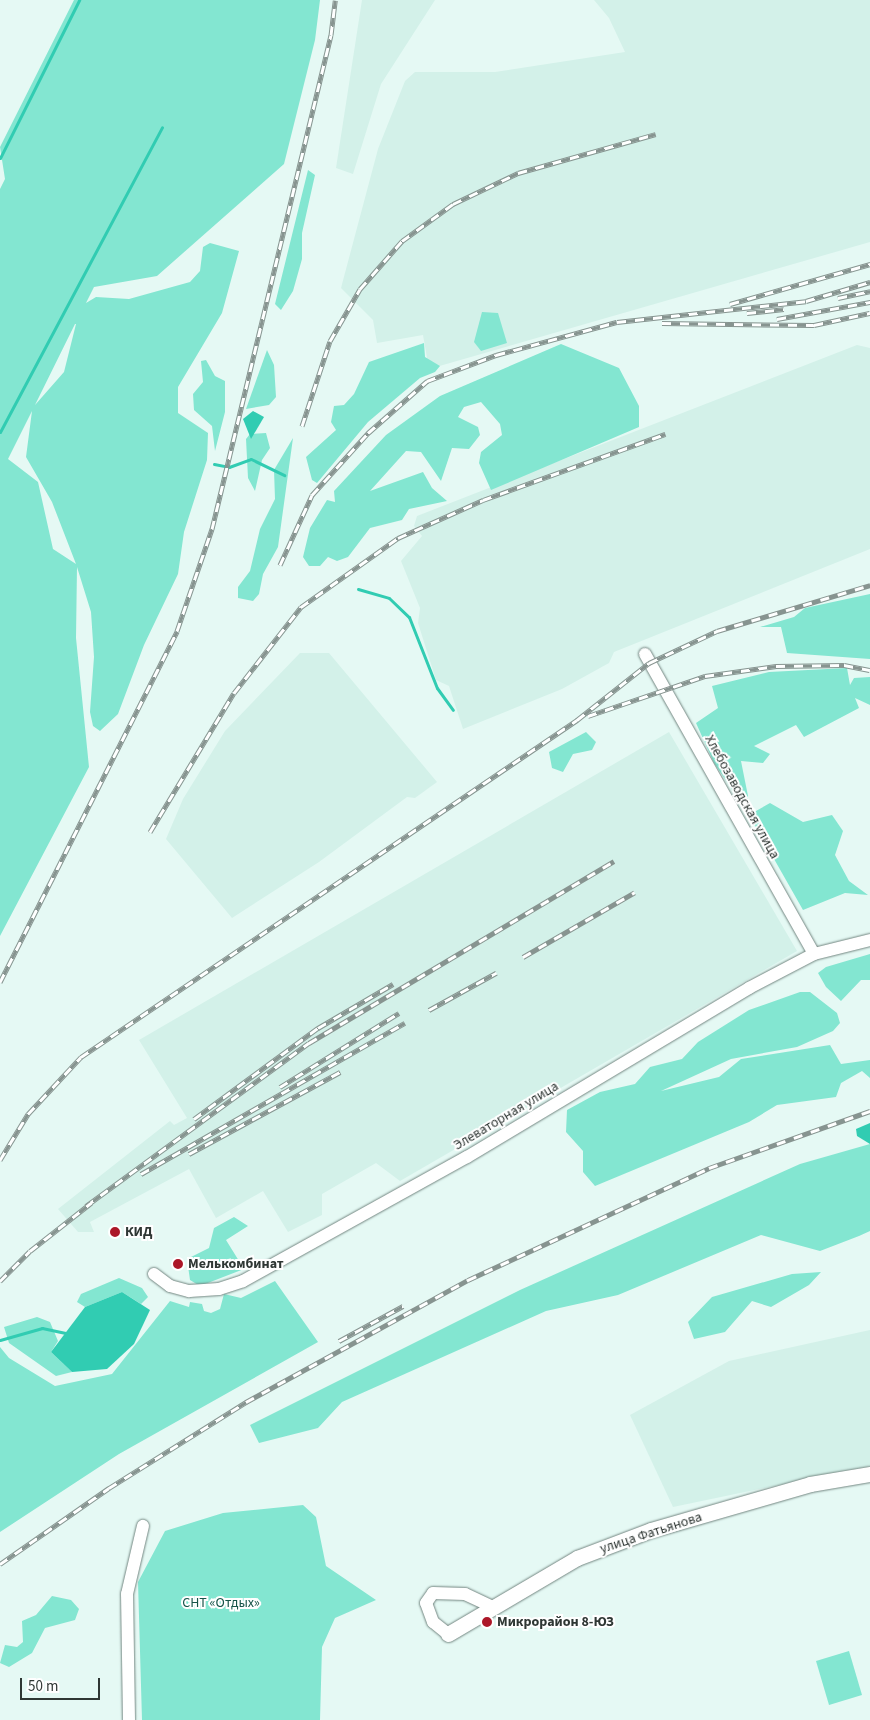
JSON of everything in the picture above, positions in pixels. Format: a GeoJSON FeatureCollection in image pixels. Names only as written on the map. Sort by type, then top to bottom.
{"type":"FeatureCollection","features":[{"type":"Feature","properties":{"kind":"street","name":"Хлебозаводская улица"},"geometry":{"type":"LineString","coordinates":[[645,654],[814,954]]}},
{"type":"Feature","properties":{"kind":"street","name":"Элеваторная улица"},"geometry":{"type":"LineString","coordinates":[[154,1274],[170,1286],[189,1291],[219,1290],[244,1281],[814,954],[870,940]]}},
{"type":"Feature","properties":{"kind":"street","name":"улица Фатьянова"},"geometry":{"type":"LineString","coordinates":[[448,1634],[577,1558],[651,1530],[810,1484],[870,1474]]}},
{"type":"Feature","properties":{"kind":"street"},"geometry":{"type":"LineString","coordinates":[[128,1720],[128,1594],[143,1526]]}},
{"type":"Feature","properties":{"kind":"street"},"geometry":{"type":"LineString","coordinates":[[448,1634],[434,1622],[426,1604],[433,1593],[465,1594],[493,1607]]}},
{"type":"Feature","properties":{"kind":"shaded area"},"geometry":{"type":"Polygon","coordinates":[[[362,0],[435,0],[381,84],[353,174],[336,168],[362,0]]]}},
{"type":"Feature","properties":{"kind":"shaded area"},"geometry":{"type":"Polygon","coordinates":[[[594,0],[870,0],[870,242],[429,369],[423,335],[377,343],[373,320],[341,288],[378,149],[405,81],[415,72],[495,72],[625,52],[609,18],[594,0]]]}},
{"type":"Feature","properties":{"kind":"shaded area"},"geometry":{"type":"Polygon","coordinates":[[[857,345],[870,348],[870,549],[614,652],[609,663],[562,689],[463,729],[449,686],[436,680],[418,623],[420,608],[401,561],[422,536],[414,526],[417,516],[857,345]]]}},
{"type":"Feature","properties":{"kind":"shaded area"},"geometry":{"type":"Polygon","coordinates":[[[253,411],[264,417],[251,439],[243,419],[253,411]]]}},
{"type":"Feature","properties":{"kind":"shaded area"},"geometry":{"type":"Polygon","coordinates":[[[300,653],[329,653],[437,782],[415,798],[407,797],[319,862],[232,918],[166,839],[183,799],[225,731],[300,653]]]}},
{"type":"Feature","properties":{"kind":"shaded area"},"geometry":{"type":"Polygon","coordinates":[[[669,732],[797,951],[400,1181],[376,1163],[322,1194],[322,1215],[288,1232],[263,1191],[216,1218],[189,1169],[90,1222],[94,1232],[78,1232],[58,1209],[170,1121],[174,1125],[187,1118],[139,1040],[669,732]]]}},
{"type":"Feature","properties":{"kind":"shaded area"},"geometry":{"type":"Polygon","coordinates":[[[870,1123],[870,1144],[857,1136],[856,1129],[870,1123]]]}},
{"type":"Feature","properties":{"kind":"shaded area"},"geometry":{"type":"Polygon","coordinates":[[[122,1292],[150,1310],[134,1344],[107,1369],[72,1372],[51,1352],[85,1307],[122,1292]]]}},
{"type":"Feature","properties":{"kind":"shaded area"},"geometry":{"type":"Polygon","coordinates":[[[870,1330],[870,1466],[673,1507],[630,1415],[729,1361],[870,1330]]]}},
{"type":"Feature","properties":{"kind":"green space"},"geometry":{"type":"Polygon","coordinates":[[[74,0],[320,0],[315,40],[284,164],[157,276],[94,287],[86,303],[96,297],[129,299],[190,282],[200,271],[203,247],[210,243],[239,251],[222,313],[178,387],[178,413],[208,433],[207,460],[184,532],[178,574],[144,645],[118,714],[100,731],[93,726],[90,712],[94,657],[91,612],[77,567],[76,638],[89,767],[0,936],[0,189],[5,179],[0,147],[74,0]],[[75,324],[35,405],[64,372],[75,324]],[[32,411],[8,459],[38,482],[53,549],[76,564],[52,502],[26,457],[32,411]]]}},
{"type":"Feature","properties":{"kind":"green space"},"geometry":{"type":"Polygon","coordinates":[[[308,170],[315,175],[302,233],[302,259],[293,291],[281,310],[275,304],[308,170]]]}},
{"type":"Feature","properties":{"kind":"green space"},"geometry":{"type":"Polygon","coordinates":[[[482,312],[498,313],[507,343],[481,351],[474,342],[482,312]]]}},
{"type":"Feature","properties":{"kind":"green space"},"geometry":{"type":"Polygon","coordinates":[[[424,343],[425,357],[440,366],[435,372],[420,378],[368,422],[317,483],[312,480],[306,457],[336,430],[331,422],[334,406],[344,405],[354,394],[369,362],[424,343]]]}},
{"type":"Feature","properties":{"kind":"green space"},"geometry":{"type":"Polygon","coordinates":[[[561,344],[619,368],[639,406],[639,427],[491,490],[479,463],[481,452],[502,435],[500,424],[481,402],[464,407],[458,417],[478,427],[480,435],[469,449],[452,448],[441,481],[421,452],[406,451],[370,491],[423,472],[432,488],[447,501],[409,509],[402,520],[370,528],[348,557],[337,561],[328,557],[320,566],[309,566],[303,557],[310,528],[327,500],[335,502],[334,491],[386,435],[440,396],[561,344]]]}},
{"type":"Feature","properties":{"kind":"green space"},"geometry":{"type":"Polygon","coordinates":[[[267,350],[274,365],[276,397],[269,405],[246,409],[267,350]]]}},
{"type":"Feature","properties":{"kind":"green space"},"geometry":{"type":"Polygon","coordinates":[[[206,360],[215,376],[225,381],[225,412],[215,451],[212,426],[194,410],[193,394],[203,382],[201,361],[206,360]]]}},
{"type":"Feature","properties":{"kind":"green space"},"geometry":{"type":"Polygon","coordinates":[[[266,433],[270,448],[262,460],[255,491],[248,478],[246,439],[250,434],[266,433]]]}},
{"type":"Feature","properties":{"kind":"green space"},"geometry":{"type":"Polygon","coordinates":[[[293,438],[278,547],[263,574],[259,594],[253,601],[238,598],[238,587],[250,571],[260,529],[275,499],[274,470],[293,438]]]}},
{"type":"Feature","properties":{"kind":"green space"},"geometry":{"type":"Polygon","coordinates":[[[870,594],[870,659],[787,653],[781,627],[760,627],[794,617],[805,608],[870,594]]]}},
{"type":"Feature","properties":{"kind":"green space"},"geometry":{"type":"Polygon","coordinates":[[[847,668],[850,685],[854,678],[870,677],[870,705],[855,698],[859,708],[804,737],[796,725],[754,746],[770,754],[763,763],[741,761],[748,796],[747,801],[737,797],[714,763],[696,723],[718,708],[712,686],[769,672],[847,668]]]}},
{"type":"Feature","properties":{"kind":"green space"},"geometry":{"type":"Polygon","coordinates":[[[586,732],[596,742],[592,750],[573,754],[563,772],[552,768],[549,752],[586,732]]]}},
{"type":"Feature","properties":{"kind":"green space"},"geometry":{"type":"Polygon","coordinates":[[[770,803],[803,822],[832,815],[843,831],[835,855],[849,881],[868,895],[845,893],[803,910],[749,815],[770,803]]]}},
{"type":"Feature","properties":{"kind":"green space"},"geometry":{"type":"Polygon","coordinates":[[[870,954],[870,980],[861,980],[841,1001],[826,987],[818,973],[826,967],[870,954]]]}},
{"type":"Feature","properties":{"kind":"green space"},"geometry":{"type":"Polygon","coordinates":[[[800,992],[810,992],[837,1013],[840,1023],[833,1031],[797,1047],[731,1059],[661,1091],[719,1077],[741,1059],[830,1045],[841,1064],[870,1060],[870,1078],[862,1071],[841,1083],[836,1097],[777,1105],[749,1122],[595,1186],[583,1172],[583,1151],[566,1132],[567,1110],[600,1092],[635,1084],[650,1067],[682,1059],[698,1042],[749,1010],[800,992]]]}},
{"type":"Feature","properties":{"kind":"green space"},"geometry":{"type":"Polygon","coordinates":[[[870,1144],[870,1231],[859,1236],[820,1251],[761,1235],[618,1295],[546,1311],[342,1402],[318,1428],[259,1443],[250,1425],[520,1290],[800,1164],[870,1144]]]}},
{"type":"Feature","properties":{"kind":"green space"},"geometry":{"type":"Polygon","coordinates":[[[234,1217],[248,1226],[226,1240],[244,1269],[200,1286],[190,1280],[187,1259],[209,1248],[214,1228],[234,1217]]]}},
{"type":"Feature","properties":{"kind":"green space"},"geometry":{"type":"Polygon","coordinates":[[[821,1272],[809,1285],[771,1307],[752,1301],[725,1332],[694,1339],[688,1322],[712,1297],[792,1274],[821,1272]]]}},
{"type":"Feature","properties":{"kind":"green space"},"geometry":{"type":"Polygon","coordinates":[[[119,1278],[142,1288],[148,1297],[141,1304],[122,1292],[85,1307],[77,1302],[81,1294],[119,1278]]]}},
{"type":"Feature","properties":{"kind":"green space"},"geometry":{"type":"Polygon","coordinates":[[[275,1281],[318,1342],[119,1454],[0,1532],[0,1347],[9,1358],[55,1386],[112,1374],[170,1301],[189,1307],[190,1302],[202,1304],[204,1311],[211,1313],[220,1309],[224,1294],[241,1298],[275,1281]]]}},
{"type":"Feature","properties":{"kind":"green space"},"geometry":{"type":"Polygon","coordinates":[[[37,1317],[50,1322],[58,1341],[51,1352],[72,1372],[56,1376],[9,1343],[4,1327],[37,1317]]]}},
{"type":"Feature","properties":{"kind":"green space","name":"СНТ «Отдых»"},"geometry":{"type":"Polygon","coordinates":[[[303,1505],[316,1517],[326,1566],[376,1600],[335,1618],[322,1647],[320,1720],[142,1720],[138,1582],[165,1531],[223,1513],[303,1505]]]}},
{"type":"Feature","properties":{"kind":"green space"},"geometry":{"type":"Polygon","coordinates":[[[52,1596],[71,1600],[79,1609],[75,1620],[45,1628],[32,1653],[9,1667],[0,1663],[5,1645],[17,1647],[23,1642],[22,1621],[36,1615],[52,1596]]]}},
{"type":"Feature","properties":{"kind":"green space"},"geometry":{"type":"Polygon","coordinates":[[[849,1651],[862,1695],[829,1705],[816,1661],[849,1651]]]}},
{"type":"Feature","properties":{"kind":"waterway"},"geometry":{"type":"LineString","coordinates":[[0,158],[79,0]]}},
{"type":"Feature","properties":{"kind":"waterway"},"geometry":{"type":"LineString","coordinates":[[0,432],[162,127]]}},
{"type":"Feature","properties":{"kind":"waterway"},"geometry":{"type":"LineString","coordinates":[[214,464],[229,467],[251,459],[284,475]]}},
{"type":"Feature","properties":{"kind":"waterway"},"geometry":{"type":"LineString","coordinates":[[358,589],[389,598],[409,617],[437,688],[453,710]]}},
{"type":"Feature","properties":{"kind":"waterway"},"geometry":{"type":"LineString","coordinates":[[0,1340],[42,1328],[65,1333]]}},
{"type":"Feature","properties":{"kind":"railway"},"geometry":{"type":"LineString","coordinates":[[0,982],[177,631],[212,529],[331,35],[335,0]]}},
{"type":"Feature","properties":{"kind":"railway"},"geometry":{"type":"LineString","coordinates":[[302,426],[330,341],[360,289],[402,241],[453,204],[518,173],[656,134]]}},
{"type":"Feature","properties":{"kind":"railway"},"geometry":{"type":"LineString","coordinates":[[730,304],[870,264]]}},
{"type":"Feature","properties":{"kind":"railway"},"geometry":{"type":"LineString","coordinates":[[280,565],[312,495],[368,433],[427,381],[496,355],[617,322],[806,301],[870,282]]}},
{"type":"Feature","properties":{"kind":"railway"},"geometry":{"type":"LineString","coordinates":[[838,298],[870,291]]}},
{"type":"Feature","properties":{"kind":"railway"},"geometry":{"type":"LineString","coordinates":[[777,319],[870,302]]}},
{"type":"Feature","properties":{"kind":"railway"},"geometry":{"type":"LineString","coordinates":[[747,313],[784,309]]}},
{"type":"Feature","properties":{"kind":"railway"},"geometry":{"type":"LineString","coordinates":[[662,323],[814,325],[870,313]]}},
{"type":"Feature","properties":{"kind":"railway"},"geometry":{"type":"LineString","coordinates":[[150,832],[234,693],[301,607],[398,538],[483,500],[665,434]]}},
{"type":"Feature","properties":{"kind":"railway"},"geometry":{"type":"LineString","coordinates":[[0,1160],[28,1114],[81,1057],[577,720],[649,663],[717,631],[870,585]]}},
{"type":"Feature","properties":{"kind":"railway"},"geometry":{"type":"LineString","coordinates":[[588,716],[705,676],[776,666],[844,665],[870,670]]}},
{"type":"Feature","properties":{"kind":"railway"},"geometry":{"type":"LineString","coordinates":[[86,1206],[309,1043],[614,861]]}},
{"type":"Feature","properties":{"kind":"railway"},"geometry":{"type":"LineString","coordinates":[[523,957],[635,892]]}},
{"type":"Feature","properties":{"kind":"railway"},"geometry":{"type":"LineString","coordinates":[[429,1010],[496,973]]}},
{"type":"Feature","properties":{"kind":"railway"},"geometry":{"type":"LineString","coordinates":[[194,1119],[318,1028],[393,984]]}},
{"type":"Feature","properties":{"kind":"railway"},"geometry":{"type":"LineString","coordinates":[[280,1087],[399,1013]]}},
{"type":"Feature","properties":{"kind":"railway"},"geometry":{"type":"LineString","coordinates":[[141,1174],[405,1023]]}},
{"type":"Feature","properties":{"kind":"railway"},"geometry":{"type":"LineString","coordinates":[[189,1154],[340,1072]]}},
{"type":"Feature","properties":{"kind":"railway"},"geometry":{"type":"LineString","coordinates":[[0,1564],[109,1488],[246,1402],[468,1280],[709,1168],[870,1111]]}},
{"type":"Feature","properties":{"kind":"railway"},"geometry":{"type":"LineString","coordinates":[[0,1281],[30,1251],[91,1203]]}},
{"type":"Feature","properties":{"kind":"railway"},"geometry":{"type":"LineString","coordinates":[[339,1341],[403,1306]]}},
{"type":"Feature","properties":{"kind":"place","name":"КИД"},"geometry":{"type":"Point","coordinates":[115,1232]}},
{"type":"Feature","properties":{"kind":"place","name":"Мелькомбинат"},"geometry":{"type":"Point","coordinates":[178,1264]}},
{"type":"Feature","properties":{"kind":"place","name":"Микрорайон 8-ЮЗ"},"geometry":{"type":"Point","coordinates":[487,1622]}}]}
